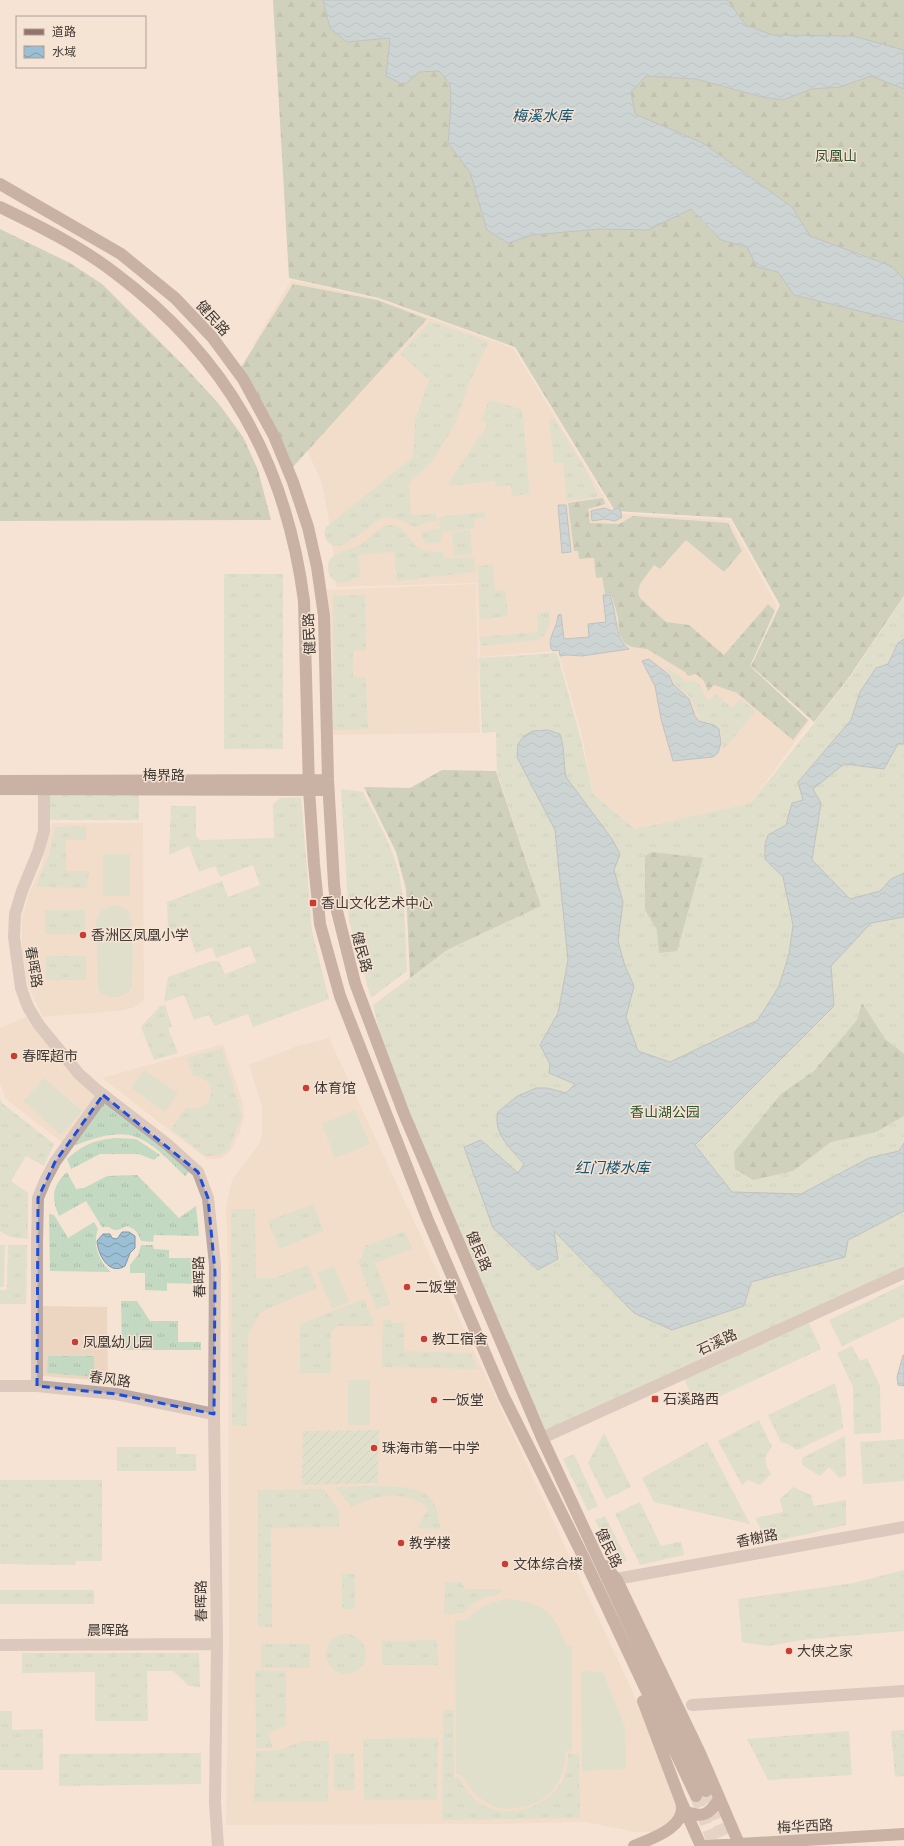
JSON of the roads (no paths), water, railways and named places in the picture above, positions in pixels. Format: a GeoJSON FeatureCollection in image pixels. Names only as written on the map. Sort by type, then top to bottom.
{"type":"FeatureCollection","features":[{"type":"Feature","properties":{"kind":"main road","name":"健民路"},"geometry":{"type":"LineString","coordinates":[[0,184],[121,254],[175,298],[212,337],[243,379],[274,436],[293,482],[308,527],[317,567],[324,616],[328,785],[337,911],[355,983],[404,1114],[542,1438],[701,1794],[501,1390],[427,1218],[340,996],[320,924],[314,864],[309,784],[304,601],[301,575],[278,489],[247,419],[228,387],[214,369],[167,317],[114,272],[76,247],[0,207]]}},
{"type":"Feature","properties":{"kind":"main road"},"geometry":{"type":"LineString","coordinates":[[0,781],[328,785]]}},
{"type":"Feature","properties":{"kind":"main road","name":"梅界路"},"geometry":{"type":"LineString","coordinates":[[0,789],[44,790],[309,784]]}},
{"type":"Feature","properties":{"kind":"main road"},"geometry":{"type":"LineString","coordinates":[[581,1552],[592,1582],[634,1676],[680,1799],[701,1846]]}},
{"type":"Feature","properties":{"kind":"main road"},"geometry":{"type":"LineString","coordinates":[[594,1553],[616,1579],[700,1753],[740,1845]]}},
{"type":"Feature","properties":{"kind":"main road"},"geometry":{"type":"LineString","coordinates":[[634,1846],[664,1833],[674,1826],[678,1820],[682,1806],[680,1799]]}},
{"type":"Feature","properties":{"kind":"main road"},"geometry":{"type":"LineString","coordinates":[[686,1812],[700,1816],[705,1814],[714,1806],[719,1799]]}},
{"type":"Feature","properties":{"kind":"main road","name":"梅华西路"},"geometry":{"type":"LineString","coordinates":[[707,1846],[904,1834]]}},
{"type":"Feature","properties":{"kind":"street","name":"春晖路"},"geometry":{"type":"LineString","coordinates":[[44,790],[44,831],[38,852],[15,914],[14,937],[18,977],[28,1007],[39,1025],[79,1074],[167,1144],[198,1172],[208,1198],[215,1265],[214,1414],[217,1644],[215,1803],[218,1846]]}},
{"type":"Feature","properties":{"kind":"street"},"geometry":{"type":"LineString","coordinates":[[38,1386],[38,1198],[45,1181],[56,1162],[104,1095]]}},
{"type":"Feature","properties":{"kind":"street","name":"石溪路"},"geometry":{"type":"LineString","coordinates":[[542,1438],[904,1273]]}},
{"type":"Feature","properties":{"kind":"street","name":"春风路"},"geometry":{"type":"LineString","coordinates":[[0,1386],[38,1386],[116,1394],[214,1414]]}},
{"type":"Feature","properties":{"kind":"street","name":"香榭路"},"geometry":{"type":"LineString","coordinates":[[616,1579],[904,1527]]}},
{"type":"Feature","properties":{"kind":"street","name":"晨晖路"},"geometry":{"type":"LineString","coordinates":[[0,1645],[217,1644]]}},
{"type":"Feature","properties":{"kind":"street"},"geometry":{"type":"LineString","coordinates":[[692,1705],[904,1691]]}},
{"type":"Feature","properties":{"kind":"water","name":"梅溪水库"},"geometry":{"type":"Polygon","coordinates":[[[323,0],[727,0],[746,25],[772,35],[853,36],[904,50],[904,89],[871,76],[840,87],[811,89],[783,100],[762,97],[696,79],[646,76],[631,92],[635,114],[703,143],[792,207],[810,236],[891,266],[904,279],[904,322],[794,295],[778,272],[757,267],[747,247],[721,240],[691,209],[648,230],[599,229],[533,235],[508,243],[487,230],[470,172],[448,143],[451,105],[450,84],[439,71],[419,72],[404,85],[386,76],[390,38],[347,42],[330,28],[323,0]]]}},
{"type":"Feature","properties":{"kind":"water"},"geometry":{"type":"Polygon","coordinates":[[[558,505],[566,505],[571,552],[562,553],[558,505]]]}},
{"type":"Feature","properties":{"kind":"water"},"geometry":{"type":"Polygon","coordinates":[[[604,508],[612,511],[617,508],[620,509],[622,517],[615,521],[605,519],[592,521],[591,511],[604,508]]]}},
{"type":"Feature","properties":{"kind":"water"},"geometry":{"type":"Polygon","coordinates":[[[610,594],[620,638],[629,649],[582,656],[560,656],[559,650],[553,651],[551,649],[550,640],[558,619],[558,615],[561,614],[564,639],[589,637],[588,624],[606,622],[603,595],[610,594]]]}},
{"type":"Feature","properties":{"kind":"water","name":"红门楼水库"},"geometry":{"type":"Polygon","coordinates":[[[904,639],[904,744],[898,744],[884,769],[844,764],[813,789],[821,803],[812,860],[850,899],[880,891],[891,879],[904,873],[904,917],[871,923],[831,966],[834,1006],[695,1145],[732,1192],[801,1194],[869,1158],[899,1151],[904,1143],[904,1211],[848,1240],[845,1257],[751,1282],[744,1306],[672,1330],[634,1313],[554,1231],[558,1259],[538,1270],[493,1228],[464,1147],[481,1140],[518,1173],[524,1164],[504,1141],[500,1134],[497,1120],[498,1112],[516,1097],[536,1088],[547,1088],[566,1093],[575,1084],[549,1073],[550,1064],[540,1045],[558,1013],[568,960],[555,830],[517,757],[518,744],[524,736],[533,731],[548,730],[560,734],[563,745],[566,777],[612,839],[620,854],[614,870],[623,902],[618,941],[625,966],[634,986],[626,1017],[638,1051],[670,1062],[758,1020],[779,986],[789,954],[793,925],[783,877],[765,859],[765,844],[768,835],[786,825],[792,803],[803,800],[798,782],[851,720],[860,692],[876,668],[888,664],[898,643],[904,639]]]}},
{"type":"Feature","properties":{"kind":"water"},"geometry":{"type":"Polygon","coordinates":[[[649,659],[669,675],[673,684],[689,699],[695,716],[699,721],[714,725],[719,729],[721,743],[718,753],[713,757],[673,761],[661,719],[655,686],[642,661],[649,659]]]}},
{"type":"Feature","properties":{"kind":"water"},"geometry":{"type":"Polygon","coordinates":[[[122,1232],[129,1232],[135,1236],[135,1248],[130,1253],[125,1266],[114,1268],[109,1266],[102,1258],[97,1241],[103,1234],[110,1234],[112,1238],[117,1239],[122,1232]]]}},
{"type":"Feature","properties":{"kind":"water"},"geometry":{"type":"Polygon","coordinates":[[[903,1355],[904,1386],[898,1385],[897,1377],[903,1355]]]}},
{"type":"Feature","properties":{"kind":"tunnel"},"geometry":{"type":"LineString","coordinates":[[706,1791],[727,1846]]}},
{"type":"Feature","properties":{"kind":"tunnel"},"geometry":{"type":"LineString","coordinates":[[696,1796],[714,1846]]}},
{"type":"Feature","properties":{"kind":"place","name":"香山文化艺术中心"},"geometry":{"type":"Point","coordinates":[313,903]}},
{"type":"Feature","properties":{"kind":"place","name":"香洲区凤凰小学"},"geometry":{"type":"Point","coordinates":[83,935]}},
{"type":"Feature","properties":{"kind":"place","name":"春晖超市"},"geometry":{"type":"Point","coordinates":[14,1056]}},
{"type":"Feature","properties":{"kind":"place","name":"体育馆"},"geometry":{"type":"Point","coordinates":[306,1088]}},
{"type":"Feature","properties":{"kind":"place","name":"二饭堂"},"geometry":{"type":"Point","coordinates":[407,1287]}},
{"type":"Feature","properties":{"kind":"place","name":"教工宿舍"},"geometry":{"type":"Point","coordinates":[424,1339]}},
{"type":"Feature","properties":{"kind":"place","name":"凤凰幼儿园"},"geometry":{"type":"Point","coordinates":[75,1342]}},
{"type":"Feature","properties":{"kind":"place","name":"石溪路西"},"geometry":{"type":"Point","coordinates":[655,1399]}},
{"type":"Feature","properties":{"kind":"place","name":"一饭堂"},"geometry":{"type":"Point","coordinates":[434,1400]}},
{"type":"Feature","properties":{"kind":"place","name":"珠海市第一中学"},"geometry":{"type":"Point","coordinates":[374,1448]}},
{"type":"Feature","properties":{"kind":"place","name":"教学楼"},"geometry":{"type":"Point","coordinates":[401,1543]}},
{"type":"Feature","properties":{"kind":"place","name":"文体综合楼"},"geometry":{"type":"Point","coordinates":[505,1564]}},
{"type":"Feature","properties":{"kind":"place","name":"大侠之家"},"geometry":{"type":"Point","coordinates":[789,1651]}},
{"type":"Feature","properties":{"kind":"park label","name":"凤凰山"},"geometry":{"type":"Point","coordinates":[836,156]}},
{"type":"Feature","properties":{"kind":"park label","name":"香山湖公园"},"geometry":{"type":"Point","coordinates":[665,1112]}}]}
